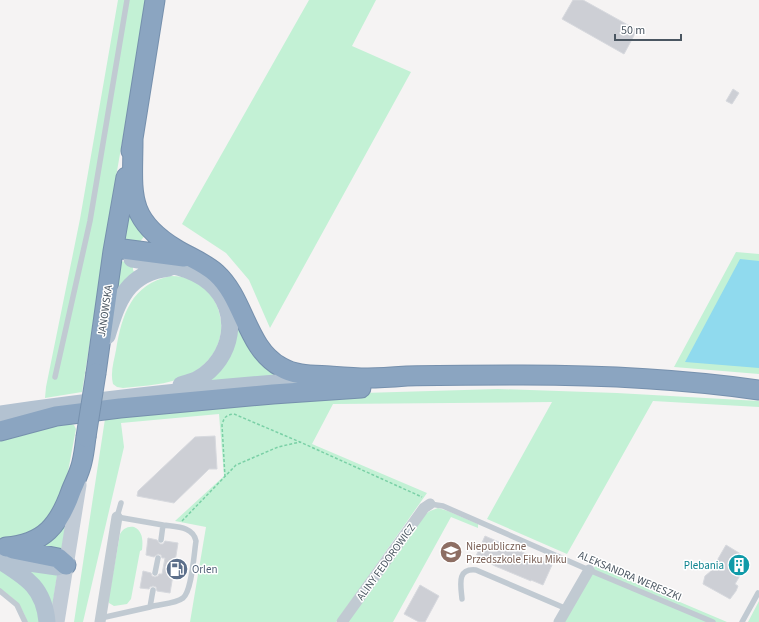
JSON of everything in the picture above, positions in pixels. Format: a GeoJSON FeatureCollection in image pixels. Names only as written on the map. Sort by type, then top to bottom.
{"type":"FeatureCollection","features":[{"type":"Feature","properties":{"kind":"highway","name":"JANOWSKA"},"geometry":{"type":"LineString","coordinates":[[82,462],[113,251],[133,139],[155,0]]}},
{"type":"Feature","properties":{"kind":"highway"},"geometry":{"type":"LineString","coordinates":[[133,139],[134,197],[140,215],[147,226],[183,262]]}},
{"type":"Feature","properties":{"kind":"highway"},"geometry":{"type":"LineString","coordinates":[[113,251],[123,249],[213,270],[230,288],[264,353],[275,364],[290,372],[300,374],[369,378],[525,375],[593,376],[706,383],[759,390]]}},
{"type":"Feature","properties":{"kind":"highway"},"geometry":{"type":"LineString","coordinates":[[0,430],[56,416],[170,402],[308,391],[391,387],[529,385],[704,391],[759,390]]}},
{"type":"Feature","properties":{"kind":"highway"},"geometry":{"type":"LineString","coordinates":[[2,554],[17,546],[34,541],[54,526],[64,509],[82,462]]}},
{"type":"Feature","properties":{"kind":"highway"},"geometry":{"type":"LineString","coordinates":[[2,554],[58,558],[66,565]]}},
{"type":"Feature","properties":{"kind":"main road"},"geometry":{"type":"LineString","coordinates":[[96,373],[115,310],[123,295],[132,284],[144,276],[156,270],[183,262],[188,270],[206,280],[221,295],[227,308],[230,320],[230,334],[228,342],[223,355],[217,364],[197,380],[132,396]]}},
{"type":"Feature","properties":{"kind":"main road"},"geometry":{"type":"LineString","coordinates":[[0,414],[132,396],[242,386],[369,378]]}},
{"type":"Feature","properties":{"kind":"main road"},"geometry":{"type":"LineString","coordinates":[[0,424],[56,416]]}},
{"type":"Feature","properties":{"kind":"main road","name":"JANOWSKA"},"geometry":{"type":"LineString","coordinates":[[57,622],[82,462]]}},
{"type":"Feature","properties":{"kind":"main road"},"geometry":{"type":"LineString","coordinates":[[2,554],[36,588],[44,604],[47,622]]}},
{"type":"Feature","properties":{"kind":"street","name":"ALINY FEDOROWICZ"},"geometry":{"type":"LineString","coordinates":[[342,622],[424,508],[430,504]]}},
{"type":"Feature","properties":{"kind":"street"},"geometry":{"type":"LineString","coordinates":[[100,620],[117,517]]}},
{"type":"Feature","properties":{"kind":"street"},"geometry":{"type":"LineString","coordinates":[[559,622],[589,570]]}},
{"type":"Feature","properties":{"kind":"lane"},"geometry":{"type":"LineString","coordinates":[[55,376],[90,221],[127,0]]}},
{"type":"Feature","properties":{"kind":"lane"},"geometry":{"type":"LineString","coordinates":[[100,620],[178,600],[184,597],[187,592],[196,541],[193,532],[188,529],[117,517],[121,503]]}},
{"type":"Feature","properties":{"kind":"lane","name":"ALEKSANDRA WERESZKI"},"geometry":{"type":"LineString","coordinates":[[430,504],[443,506],[713,622]]}},
{"type":"Feature","properties":{"kind":"lane"},"geometry":{"type":"LineString","coordinates":[[161,540],[163,525]]}},
{"type":"Feature","properties":{"kind":"lane"},"geometry":{"type":"LineString","coordinates":[[156,573],[158,558]]}},
{"type":"Feature","properties":{"kind":"lane"},"geometry":{"type":"LineString","coordinates":[[462,599],[461,578],[464,573],[476,570],[567,609]]}},
{"type":"Feature","properties":{"kind":"lane"},"geometry":{"type":"LineString","coordinates":[[150,607],[153,590]]}},
{"type":"Feature","properties":{"kind":"lane"},"geometry":{"type":"LineString","coordinates":[[0,591],[17,605],[25,622]]}},
{"type":"Feature","properties":{"kind":"lane"},"geometry":{"type":"LineString","coordinates":[[742,622],[758,593]]}},
{"type":"Feature","properties":{"kind":"path"},"geometry":{"type":"LineString","coordinates":[[226,477],[222,425],[224,418],[227,415],[234,414],[429,500],[430,504]]}},
{"type":"Feature","properties":{"kind":"path"},"geometry":{"type":"LineString","coordinates":[[176,527],[236,465],[278,447],[300,442]]}},
{"type":"Feature","properties":{"kind":"green space"},"geometry":{"type":"Polygon","coordinates":[[[118,0],[147,0],[117,171],[82,392],[45,398],[80,219],[118,0]]]}},
{"type":"Feature","properties":{"kind":"green space"},"geometry":{"type":"Polygon","coordinates":[[[309,0],[376,0],[352,46],[411,72],[270,328],[249,280],[226,253],[182,224],[309,0]]]}},
{"type":"Feature","properties":{"kind":"green space"},"geometry":{"type":"Polygon","coordinates":[[[129,202],[147,233],[138,244],[123,245],[129,202]]]}},
{"type":"Feature","properties":{"kind":"green space"},"geometry":{"type":"Polygon","coordinates":[[[736,252],[759,254],[759,374],[674,367],[736,252]]]}},
{"type":"Feature","properties":{"kind":"green space"},"geometry":{"type":"Polygon","coordinates":[[[145,255],[194,263],[212,273],[222,283],[252,344],[263,360],[270,366],[292,378],[199,386],[219,369],[231,348],[234,336],[234,324],[230,301],[219,285],[201,272],[181,264],[145,258],[145,255]]]}},
{"type":"Feature","properties":{"kind":"green space"},"geometry":{"type":"Polygon","coordinates":[[[120,261],[133,263],[133,270],[136,275],[114,300],[120,261]]]}},
{"type":"Feature","properties":{"kind":"green space"},"geometry":{"type":"Polygon","coordinates":[[[171,276],[188,279],[202,286],[212,297],[219,310],[221,325],[219,340],[213,354],[201,367],[192,373],[173,381],[143,386],[123,388],[117,387],[113,384],[112,371],[118,337],[125,313],[138,294],[146,286],[157,280],[171,276]]]}},
{"type":"Feature","properties":{"kind":"green space"},"geometry":{"type":"Polygon","coordinates":[[[498,389],[617,393],[759,401],[759,407],[653,401],[567,554],[487,519],[552,402],[333,404],[312,444],[427,493],[336,622],[190,622],[206,527],[175,521],[224,476],[219,414],[121,423],[124,447],[83,622],[74,622],[105,419],[363,393],[498,389]]]}},
{"type":"Feature","properties":{"kind":"green space"},"geometry":{"type":"Polygon","coordinates":[[[71,424],[74,425],[76,429],[67,477],[57,506],[36,532],[5,539],[0,538],[0,437],[71,424]]]}},
{"type":"Feature","properties":{"kind":"green space"},"geometry":{"type":"Polygon","coordinates":[[[438,508],[478,524],[478,528],[451,517],[393,622],[346,622],[424,515],[438,508]]]}},
{"type":"Feature","properties":{"kind":"green space"},"geometry":{"type":"Polygon","coordinates":[[[68,509],[61,554],[37,545],[68,509]]]}},
{"type":"Feature","properties":{"kind":"green space"},"geometry":{"type":"Polygon","coordinates":[[[134,527],[141,534],[142,550],[140,551],[131,599],[127,604],[114,606],[109,603],[109,596],[120,534],[126,528],[134,527]]]}},
{"type":"Feature","properties":{"kind":"green space"},"geometry":{"type":"Polygon","coordinates":[[[595,566],[727,622],[564,622],[595,566]]]}},
{"type":"Feature","properties":{"kind":"green space"},"geometry":{"type":"Polygon","coordinates":[[[0,568],[29,587],[43,622],[27,622],[17,603],[0,589],[0,568]]]}},
{"type":"Feature","properties":{"kind":"green space"},"geometry":{"type":"Polygon","coordinates":[[[58,570],[51,614],[25,571],[58,570]]]}},
{"type":"Feature","properties":{"kind":"green space"},"geometry":{"type":"Polygon","coordinates":[[[759,601],[759,622],[748,622],[759,601]]]}},
{"type":"Feature","properties":{"kind":"water"},"geometry":{"type":"Polygon","coordinates":[[[740,259],[759,261],[759,368],[685,362],[740,259]]]}},
{"type":"Feature","properties":{"kind":"building"},"geometry":{"type":"Polygon","coordinates":[[[573,0],[583,0],[637,30],[624,54],[562,19],[573,0]]]}},
{"type":"Feature","properties":{"kind":"building"},"geometry":{"type":"Polygon","coordinates":[[[733,89],[739,93],[732,104],[726,101],[733,89]]]}},
{"type":"Feature","properties":{"kind":"building"},"geometry":{"type":"Polygon","coordinates":[[[215,436],[217,469],[209,469],[174,503],[137,496],[138,491],[195,437],[215,436]]]}},
{"type":"Feature","properties":{"kind":"building"},"geometry":{"type":"Polygon","coordinates":[[[485,536],[552,565],[543,585],[495,566],[476,556],[485,536]]]}},
{"type":"Feature","properties":{"kind":"building"},"geometry":{"type":"Polygon","coordinates":[[[148,538],[157,540],[160,544],[163,544],[165,541],[178,543],[175,562],[187,564],[184,577],[173,575],[170,593],[157,591],[156,587],[153,586],[149,589],[140,588],[143,571],[151,573],[152,576],[155,577],[162,574],[165,558],[162,558],[161,555],[158,554],[154,557],[146,555],[148,538]]]}},
{"type":"Feature","properties":{"kind":"building"},"geometry":{"type":"Polygon","coordinates":[[[726,545],[744,556],[743,559],[748,562],[735,584],[738,586],[730,599],[703,584],[705,576],[711,571],[726,545]]]}},
{"type":"Feature","properties":{"kind":"building"},"geometry":{"type":"Polygon","coordinates":[[[420,585],[439,596],[425,622],[419,622],[404,614],[420,585]]]}},
{"type":"Feature","properties":{"kind":"place","name":"Niepubliczne Przedszkole Fiku Miku"},"geometry":{"type":"Point","coordinates":[451,552]}},
{"type":"Feature","properties":{"kind":"place","name":"Plebania"},"geometry":{"type":"Point","coordinates":[739,565]}},
{"type":"Feature","properties":{"kind":"place","name":"Orlen"},"geometry":{"type":"Point","coordinates":[177,569]}}]}
